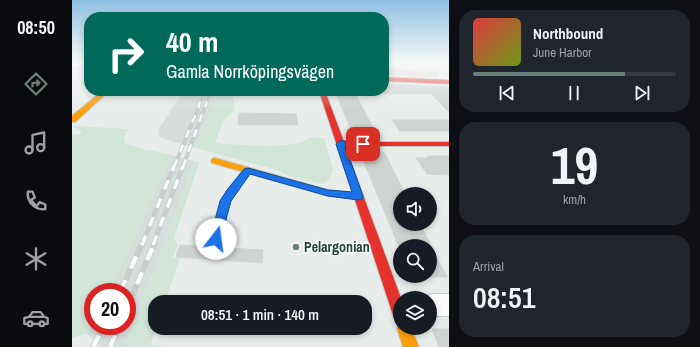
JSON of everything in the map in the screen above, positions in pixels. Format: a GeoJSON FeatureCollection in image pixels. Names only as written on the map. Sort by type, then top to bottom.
{"type":"FeatureCollection","features":[{"type":"Feature","properties":{"kind":"street"},"geometry":{"type":"LineString","coordinates":[[389,79],[449,82]]}},
{"type":"Feature","properties":{"kind":"street"},"geometry":{"type":"LineString","coordinates":[[72,120],[100,96]]}},
{"type":"Feature","properties":{"kind":"street"},"geometry":{"type":"LineString","coordinates":[[324,96],[393,294]]}},
{"type":"Feature","properties":{"kind":"street"},"geometry":{"type":"LineString","coordinates":[[340,144],[449,144]]}},
{"type":"Feature","properties":{"kind":"street"},"geometry":{"type":"LineString","coordinates":[[215,161],[328,193],[358,196]]}},
{"type":"Feature","properties":{"kind":"street"},"geometry":{"type":"LineString","coordinates":[[407,335],[411,347]]}},
{"type":"Feature","properties":{"kind":"lane"},"geometry":{"type":"LineString","coordinates":[[216,239],[226,201],[231,192],[248,171]]}},
{"type":"Feature","properties":{"kind":"shaded area"},"geometry":{"type":"Polygon","coordinates":[[[180,96],[216,96],[195,148],[164,139],[158,135],[159,129],[180,96]]]}},
{"type":"Feature","properties":{"kind":"shaded area"},"geometry":{"type":"Polygon","coordinates":[[[172,155],[194,161],[136,318],[136,283],[113,283],[172,155]]]}},
{"type":"Feature","properties":{"kind":"shaded area"},"geometry":{"type":"Polygon","coordinates":[[[88,335],[130,335],[125,347],[100,347],[88,335]]]}},
{"type":"Feature","properties":{"kind":"green space"},"geometry":{"type":"Polygon","coordinates":[[[216,96],[233,96],[235,110],[224,119],[215,143],[266,146],[293,144],[311,137],[324,138],[333,170],[330,179],[323,184],[294,177],[278,170],[195,148],[216,96]]]}},
{"type":"Feature","properties":{"kind":"green space"},"geometry":{"type":"Polygon","coordinates":[[[72,126],[129,129],[124,137],[125,143],[143,149],[172,155],[113,283],[84,283],[84,335],[72,338],[72,135],[82,132],[72,126]]]}},
{"type":"Feature","properties":{"kind":"green space"},"geometry":{"type":"Polygon","coordinates":[[[194,161],[199,163],[174,238],[178,245],[173,258],[180,258],[167,295],[148,295],[148,335],[154,335],[151,344],[164,347],[125,347],[129,335],[136,335],[136,317],[194,161]]]}},
{"type":"Feature","properties":{"kind":"building"},"geometry":{"type":"Polygon","coordinates":[[[389,84],[448,87],[449,112],[431,94],[389,93],[389,84]]]}},
{"type":"Feature","properties":{"kind":"building"},"geometry":{"type":"Polygon","coordinates":[[[337,96],[357,96],[377,136],[354,136],[337,96]]]}},
{"type":"Feature","properties":{"kind":"building"},"geometry":{"type":"Polygon","coordinates":[[[239,113],[296,114],[298,125],[238,125],[239,113]]]}},
{"type":"Feature","properties":{"kind":"building"},"geometry":{"type":"Polygon","coordinates":[[[392,120],[449,120],[449,131],[400,131],[392,120]]]}},
{"type":"Feature","properties":{"kind":"building"},"geometry":{"type":"Polygon","coordinates":[[[360,152],[384,152],[402,187],[393,187],[393,231],[424,231],[428,239],[396,239],[360,152]]]}},
{"type":"Feature","properties":{"kind":"building"},"geometry":{"type":"Polygon","coordinates":[[[427,156],[449,156],[449,175],[427,174],[416,158],[429,158],[427,156]]]}},
{"type":"Feature","properties":{"kind":"building"},"geometry":{"type":"Polygon","coordinates":[[[180,245],[263,250],[262,263],[176,257],[180,245]]]}},
{"type":"Feature","properties":{"kind":"building"},"geometry":{"type":"Polygon","coordinates":[[[437,257],[447,277],[437,277],[437,257]]]}},
{"type":"Feature","properties":{"kind":"building"},"geometry":{"type":"Polygon","coordinates":[[[437,329],[449,329],[449,347],[439,347],[434,335],[437,335],[437,329]]]}},
{"type":"Feature","properties":{"kind":"railway"},"geometry":{"type":"LineString","coordinates":[[198,107],[203,96]]}},
{"type":"Feature","properties":{"kind":"railway"},"geometry":{"type":"LineString","coordinates":[[205,107],[209,96]]}},
{"type":"Feature","properties":{"kind":"railway"},"geometry":{"type":"LineString","coordinates":[[174,167],[199,106]]}},
{"type":"Feature","properties":{"kind":"railway"},"geometry":{"type":"LineString","coordinates":[[183,167],[205,106]]}},
{"type":"Feature","properties":{"kind":"railway"},"geometry":{"type":"LineString","coordinates":[[142,245],[174,166]]}},
{"type":"Feature","properties":{"kind":"railway"},"geometry":{"type":"LineString","coordinates":[[153,245],[183,166]]}},
{"type":"Feature","properties":{"kind":"railway"},"geometry":{"type":"LineString","coordinates":[[124,283],[142,244]]}},
{"type":"Feature","properties":{"kind":"railway"},"geometry":{"type":"LineString","coordinates":[[136,287],[154,244]]}},
{"type":"Feature","properties":{"kind":"railway"},"geometry":{"type":"LineString","coordinates":[[93,347],[99,335]]}},
{"type":"Feature","properties":{"kind":"railway"},"geometry":{"type":"LineString","coordinates":[[110,347],[115,335]]}},
{"type":"Feature","properties":{"kind":"traffic: slow"},"geometry":{"type":"LineString","coordinates":[[72,120],[100,96]]}},
{"type":"Feature","properties":{"kind":"traffic: slow"},"geometry":{"type":"LineString","coordinates":[[215,161],[328,193],[358,196]]}},
{"type":"Feature","properties":{"kind":"traffic: slow"},"geometry":{"type":"LineString","coordinates":[[407,335],[411,347]]}},
{"type":"Feature","properties":{"kind":"traffic: jam"},"geometry":{"type":"LineString","coordinates":[[389,79],[449,82]]}},
{"type":"Feature","properties":{"kind":"traffic: jam"},"geometry":{"type":"LineString","coordinates":[[324,96],[393,295]]}},
{"type":"Feature","properties":{"kind":"traffic: jam"},"geometry":{"type":"LineString","coordinates":[[340,144],[449,144]]}},
{"type":"Feature","properties":{"kind":"place","name":"Pelargonian"},"geometry":{"type":"Point","coordinates":[296,247]}},
{"type":"Feature","properties":{"kind":"route"},"geometry":{"type":"LineString","coordinates":[[216,239],[226,201],[231,192],[248,171],[328,193],[358,196],[340,144],[363,144]]}}]}
